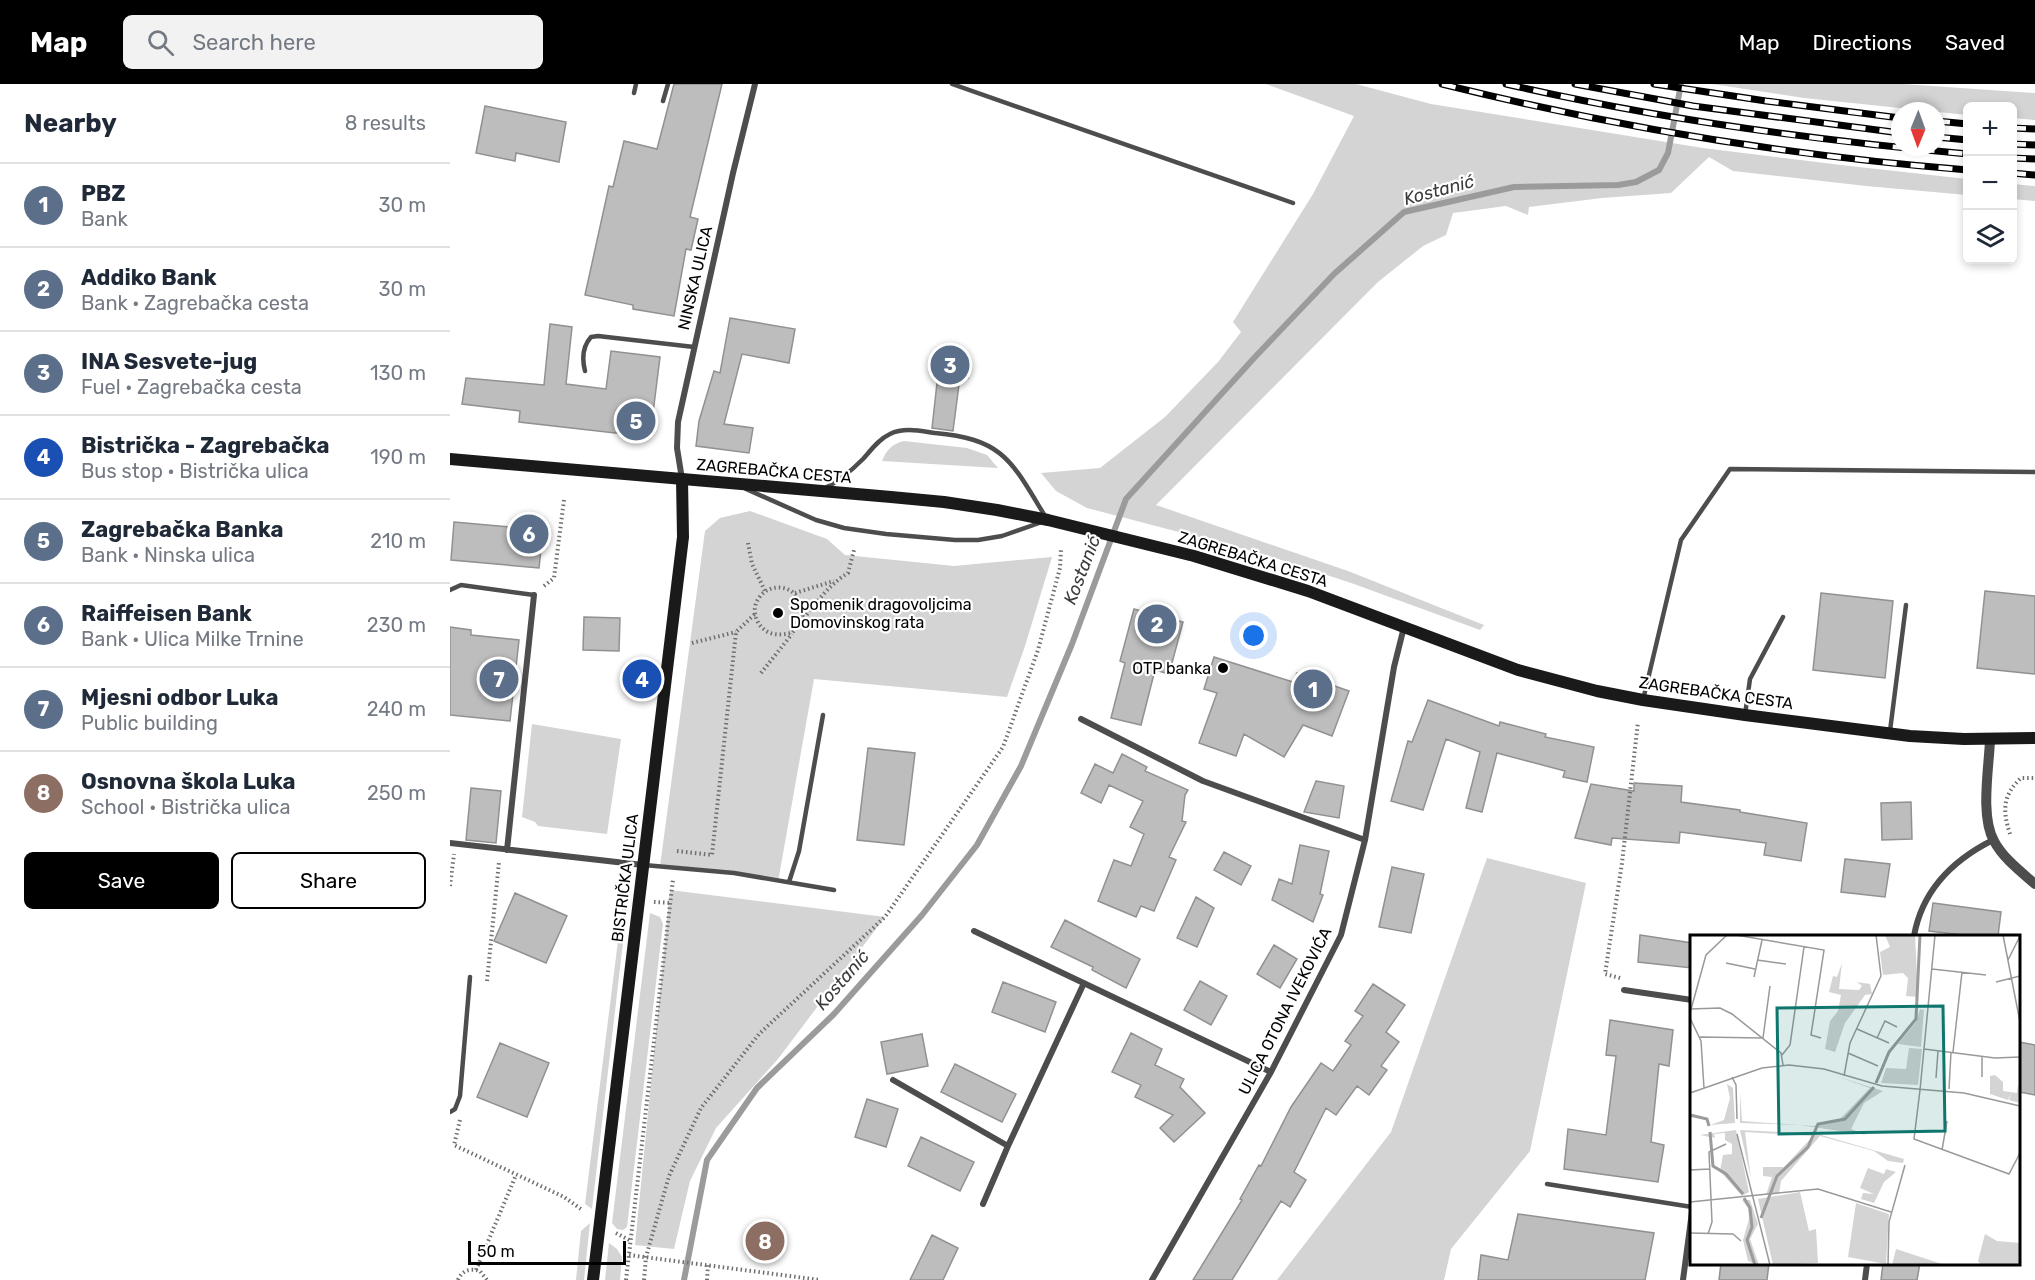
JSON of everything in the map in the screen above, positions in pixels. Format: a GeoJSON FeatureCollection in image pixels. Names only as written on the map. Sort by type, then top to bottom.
{"type":"FeatureCollection","features":[{"type":"Feature","properties":{"kind":"main road","name":"ZAGREBAČKA CESTA"},"geometry":{"type":"LineString","coordinates":[[450,459],[944,502],[1048,520],[1248,571],[1308,591],[1518,670],[1598,691],[1745,715],[1889,734],[1990,740],[2035,738]]}},
{"type":"Feature","properties":{"kind":"main road","name":"BISTRIČKA ULICA"},"geometry":{"type":"LineString","coordinates":[[594,1280],[683,537],[682,479]]}},
{"type":"Feature","properties":{"kind":"street","name":"NINSKA ULICA"},"geometry":{"type":"LineString","coordinates":[[682,479],[677,448],[678,423],[755,84]]}},
{"type":"Feature","properties":{"kind":"street"},"geometry":{"type":"LineString","coordinates":[[503,849],[534,594]]}},
{"type":"Feature","properties":{"kind":"street","name":"ULICA OTONA IVEKOVIĆA"},"geometry":{"type":"LineString","coordinates":[[1152,1280],[1271,1072],[1341,935],[1365,840],[1394,667],[1404,627]]}},
{"type":"Feature","properties":{"kind":"street"},"geometry":{"type":"LineString","coordinates":[[1081,719],[1203,782],[1365,840]]}},
{"type":"Feature","properties":{"kind":"street"},"geometry":{"type":"LineString","coordinates":[[1990,740],[1987,805],[1989,829],[1993,840],[2005,857],[2035,884]]}},
{"type":"Feature","properties":{"kind":"street"},"geometry":{"type":"LineString","coordinates":[[1914,935],[1921,910],[1937,883],[1963,858],[1993,840]]}},
{"type":"Feature","properties":{"kind":"street"},"geometry":{"type":"LineString","coordinates":[[452,844],[644,865]]}},
{"type":"Feature","properties":{"kind":"street"},"geometry":{"type":"LineString","coordinates":[[974,931],[1271,1072]]}},
{"type":"Feature","properties":{"kind":"street"},"geometry":{"type":"LineString","coordinates":[[983,1204],[1084,983]]}},
{"type":"Feature","properties":{"kind":"street"},"geometry":{"type":"LineString","coordinates":[[1624,990],[1690,1000]]}},
{"type":"Feature","properties":{"kind":"street"},"geometry":{"type":"LineString","coordinates":[[893,1080],[1008,1146]]}},
{"type":"Feature","properties":{"kind":"street"},"geometry":{"type":"LineString","coordinates":[[1683,1280],[1690,1227]]}},
{"type":"Feature","properties":{"kind":"street"},"geometry":{"type":"LineString","coordinates":[[1865,1280],[1868,1265]]}},
{"type":"Feature","properties":{"kind":"lane"},"geometry":{"type":"LineString","coordinates":[[634,93],[636,84]]}},
{"type":"Feature","properties":{"kind":"lane"},"geometry":{"type":"LineString","coordinates":[[663,101],[668,84]]}},
{"type":"Feature","properties":{"kind":"lane"},"geometry":{"type":"LineString","coordinates":[[952,84],[1293,203]]}},
{"type":"Feature","properties":{"kind":"lane"},"geometry":{"type":"LineString","coordinates":[[585,371],[584,350],[591,337],[694,347]]}},
{"type":"Feature","properties":{"kind":"lane"},"geometry":{"type":"LineString","coordinates":[[736,484],[816,520],[844,528],[886,534],[978,540],[1002,536],[1048,520],[1009,461],[996,449],[980,440],[959,435],[908,430],[891,433],[879,441],[838,482],[820,491]]}},
{"type":"Feature","properties":{"kind":"lane"},"geometry":{"type":"LineString","coordinates":[[1644,700],[1681,540],[1730,469],[2035,472]]}},
{"type":"Feature","properties":{"kind":"lane"},"geometry":{"type":"LineString","coordinates":[[450,590],[461,585],[534,594]]}},
{"type":"Feature","properties":{"kind":"lane"},"geometry":{"type":"LineString","coordinates":[[1889,734],[1906,605]]}},
{"type":"Feature","properties":{"kind":"lane"},"geometry":{"type":"LineString","coordinates":[[1745,715],[1750,679],[1783,617]]}},
{"type":"Feature","properties":{"kind":"lane"},"geometry":{"type":"LineString","coordinates":[[789,882],[799,851],[823,715]]}},
{"type":"Feature","properties":{"kind":"lane"},"geometry":{"type":"LineString","coordinates":[[644,865],[734,873],[834,890]]}},
{"type":"Feature","properties":{"kind":"lane"},"geometry":{"type":"LineString","coordinates":[[450,1112],[455,1109],[460,1096],[470,978]]}},
{"type":"Feature","properties":{"kind":"lane"},"geometry":{"type":"LineString","coordinates":[[1547,1184],[1690,1207]]}},
{"type":"Feature","properties":{"kind":"path"},"geometry":{"type":"LineString","coordinates":[[534,594],[554,578],[564,500]]}},
{"type":"Feature","properties":{"kind":"path"},"geometry":{"type":"LineString","coordinates":[[748,543],[752,564],[765,591]]}},
{"type":"Feature","properties":{"kind":"path"},"geometry":{"type":"LineString","coordinates":[[644,1280],[646,1257],[669,1176],[701,1108],[759,1034],[885,916],[1004,747],[1038,650],[1060,568],[1061,549]]}},
{"type":"Feature","properties":{"kind":"path"},"geometry":{"type":"LineString","coordinates":[[792,633],[766,632],[755,614],[757,601],[765,591],[780,587],[795,593],[835,581],[848,573],[854,550]]}},
{"type":"Feature","properties":{"kind":"path"},"geometry":{"type":"LineString","coordinates":[[761,673],[835,581]]}},
{"type":"Feature","properties":{"kind":"path"},"geometry":{"type":"LineString","coordinates":[[795,593],[801,605],[803,621]]}},
{"type":"Feature","properties":{"kind":"path"},"geometry":{"type":"LineString","coordinates":[[692,643],[736,632],[755,614]]}},
{"type":"Feature","properties":{"kind":"path"},"geometry":{"type":"LineString","coordinates":[[677,851],[712,855],[736,632]]}},
{"type":"Feature","properties":{"kind":"path"},"geometry":{"type":"LineString","coordinates":[[1624,990],[1625,979],[1605,974],[1622,862],[1638,722]]}},
{"type":"Feature","properties":{"kind":"path"},"geometry":{"type":"LineString","coordinates":[[2012,839],[2006,822],[2008,793],[2021,778],[2035,778]]}},
{"type":"Feature","properties":{"kind":"path"},"geometry":{"type":"LineString","coordinates":[[450,886],[452,844]]}},
{"type":"Feature","properties":{"kind":"path"},"geometry":{"type":"LineString","coordinates":[[487,981],[503,849]]}},
{"type":"Feature","properties":{"kind":"path"},"geometry":{"type":"LineString","coordinates":[[626,1280],[674,879]]}},
{"type":"Feature","properties":{"kind":"path"},"geometry":{"type":"LineString","coordinates":[[652,902],[671,903]]}},
{"type":"Feature","properties":{"kind":"path"},"geometry":{"type":"LineString","coordinates":[[461,1120],[454,1145],[564,1197],[581,1209]]}},
{"type":"Feature","properties":{"kind":"path"},"geometry":{"type":"LineString","coordinates":[[476,1270],[516,1175]]}},
{"type":"Feature","properties":{"kind":"path"},"geometry":{"type":"LineString","coordinates":[[616,1233],[631,1240]]}},
{"type":"Feature","properties":{"kind":"path"},"geometry":{"type":"LineString","coordinates":[[629,1254],[820,1280]]}},
{"type":"Feature","properties":{"kind":"path"},"geometry":{"type":"LineString","coordinates":[[707,1280],[708,1264]]}},
{"type":"Feature","properties":{"kind":"path"},"geometry":{"type":"LineString","coordinates":[[458,1280],[466,1270],[476,1270],[487,1280]]}},
{"type":"Feature","properties":{"kind":"shaded area"},"geometry":{"type":"Polygon","coordinates":[[[1266,84],[1356,84],[1431,104],[1703,148],[1963,179],[1963,195],[1733,171],[1709,157],[1671,193],[1529,207],[1528,215],[1506,206],[1453,213],[1446,235],[1423,246],[1378,282],[1156,505],[1348,571],[1484,625],[1480,630],[1263,554],[1087,508],[1056,491],[1041,473],[1100,468],[1165,417],[1218,362],[1241,332],[1233,322],[1313,194],[1354,116],[1266,84]]]}},
{"type":"Feature","properties":{"kind":"shaded area"},"geometry":{"type":"Polygon","coordinates":[[[1712,84],[1903,84],[2035,93],[2035,120],[2017,118],[2017,102],[1963,102],[1963,115],[1945,113],[1945,102],[1891,102],[1891,107],[1804,98],[1712,84]]]}},
{"type":"Feature","properties":{"kind":"shaded area"},"geometry":{"type":"Polygon","coordinates":[[[2017,184],[2035,186],[2035,201],[2017,199],[2017,184]]]}},
{"type":"Feature","properties":{"kind":"shaded area"},"geometry":{"type":"Polygon","coordinates":[[[904,441],[967,448],[987,455],[998,468],[882,461],[890,448],[904,441]]]}},
{"type":"Feature","properties":{"kind":"shaded area"},"geometry":{"type":"Polygon","coordinates":[[[750,511],[827,539],[845,555],[954,566],[1052,557],[1007,697],[814,679],[778,882],[720,871],[660,866],[705,531],[720,518],[750,511]]]}},
{"type":"Feature","properties":{"kind":"shaded area"},"geometry":{"type":"Polygon","coordinates":[[[532,724],[621,739],[607,834],[538,826],[535,822],[522,817],[532,724]]]}},
{"type":"Feature","properties":{"kind":"shaded area"},"geometry":{"type":"Polygon","coordinates":[[[1487,858],[1586,883],[1530,1151],[1451,1249],[1444,1280],[1277,1280],[1391,1132],[1487,858]]]}},
{"type":"Feature","properties":{"kind":"shaded area"},"geometry":{"type":"Polygon","coordinates":[[[670,890],[885,917],[778,1059],[716,1128],[690,1181],[674,1249],[635,1245],[670,890]]]}},
{"type":"Feature","properties":{"kind":"shaded area"},"geometry":{"type":"Polygon","coordinates":[[[627,908],[592,1209],[585,1204],[622,909],[627,908]]]}},
{"type":"Feature","properties":{"kind":"shaded area"},"geometry":{"type":"Polygon","coordinates":[[[650,913],[660,917],[663,924],[627,1227],[623,1230],[617,1229],[612,1223],[650,913]]]}},
{"type":"Feature","properties":{"kind":"shaded area"},"geometry":{"type":"Polygon","coordinates":[[[590,1223],[584,1280],[576,1280],[581,1231],[590,1223]]]}},
{"type":"Feature","properties":{"kind":"shaded area"},"geometry":{"type":"Polygon","coordinates":[[[609,1243],[622,1257],[620,1280],[605,1280],[609,1243]]]}},
{"type":"Feature","properties":{"kind":"building"},"geometry":{"type":"Polygon","coordinates":[[[674,84],[722,84],[690,217],[698,219],[691,250],[686,249],[674,316],[633,309],[633,305],[585,295],[609,186],[613,187],[624,141],[657,149],[674,84]]]}},
{"type":"Feature","properties":{"kind":"building"},"geometry":{"type":"Polygon","coordinates":[[[485,106],[566,122],[559,162],[516,153],[515,161],[476,153],[485,106]]]}},
{"type":"Feature","properties":{"kind":"building"},"geometry":{"type":"Polygon","coordinates":[[[730,318],[795,329],[789,363],[742,354],[724,424],[753,428],[749,453],[696,446],[699,421],[714,371],[720,373],[730,318]]]}},
{"type":"Feature","properties":{"kind":"building"},"geometry":{"type":"Polygon","coordinates":[[[550,324],[572,327],[566,384],[606,389],[611,351],[660,357],[650,437],[519,422],[520,411],[462,404],[466,378],[544,385],[550,324]]]}},
{"type":"Feature","properties":{"kind":"building"},"geometry":{"type":"Polygon","coordinates":[[[933,353],[970,357],[968,378],[960,377],[953,431],[932,428],[938,374],[931,373],[933,353]]]}},
{"type":"Feature","properties":{"kind":"building"},"geometry":{"type":"Polygon","coordinates":[[[454,522],[543,530],[539,568],[451,560],[454,522]]]}},
{"type":"Feature","properties":{"kind":"building"},"geometry":{"type":"Polygon","coordinates":[[[1985,591],[2035,596],[2035,674],[1977,668],[1985,591]]]}},
{"type":"Feature","properties":{"kind":"building"},"geometry":{"type":"Polygon","coordinates":[[[1821,593],[1893,601],[1885,678],[1813,670],[1821,593]]]}},
{"type":"Feature","properties":{"kind":"building"},"geometry":{"type":"Polygon","coordinates":[[[1134,609],[1183,622],[1169,674],[1155,670],[1141,725],[1111,718],[1125,663],[1120,661],[1134,609]]]}},
{"type":"Feature","properties":{"kind":"building"},"geometry":{"type":"Polygon","coordinates":[[[584,617],[620,618],[619,651],[583,650],[584,617]]]}},
{"type":"Feature","properties":{"kind":"building"},"geometry":{"type":"Polygon","coordinates":[[[450,627],[471,630],[471,635],[519,640],[510,721],[450,715],[450,627]]]}},
{"type":"Feature","properties":{"kind":"building"},"geometry":{"type":"Polygon","coordinates":[[[1214,657],[1293,682],[1297,673],[1349,691],[1332,736],[1303,725],[1284,757],[1244,734],[1236,756],[1199,743],[1217,693],[1204,689],[1214,657]]]}},
{"type":"Feature","properties":{"kind":"building"},"geometry":{"type":"Polygon","coordinates":[[[1428,700],[1499,726],[1500,722],[1546,734],[1545,737],[1594,747],[1587,782],[1563,777],[1565,771],[1497,753],[1482,812],[1466,808],[1480,752],[1446,739],[1423,810],[1391,801],[1408,741],[1412,742],[1428,700]]]}},
{"type":"Feature","properties":{"kind":"building"},"geometry":{"type":"Polygon","coordinates":[[[868,748],[915,753],[904,845],[857,840],[868,748]]]}},
{"type":"Feature","properties":{"kind":"building"},"geometry":{"type":"Polygon","coordinates":[[[1122,754],[1147,767],[1145,771],[1188,790],[1185,795],[1182,821],[1186,822],[1169,857],[1176,860],[1154,911],[1141,906],[1136,917],[1098,901],[1114,860],[1131,866],[1144,834],[1130,827],[1143,801],[1109,785],[1101,803],[1081,793],[1095,764],[1113,773],[1122,754]]]}},
{"type":"Feature","properties":{"kind":"building"},"geometry":{"type":"Polygon","coordinates":[[[1316,781],[1344,786],[1339,818],[1304,812],[1316,781]]]}},
{"type":"Feature","properties":{"kind":"building"},"geometry":{"type":"Polygon","coordinates":[[[1634,783],[1682,786],[1681,802],[1740,810],[1740,812],[1807,823],[1801,861],[1764,855],[1766,843],[1680,832],[1679,843],[1612,838],[1611,845],[1575,838],[1591,784],[1634,791],[1634,783]]]}},
{"type":"Feature","properties":{"kind":"building"},"geometry":{"type":"Polygon","coordinates":[[[471,788],[501,791],[496,843],[466,840],[471,788]]]}},
{"type":"Feature","properties":{"kind":"building"},"geometry":{"type":"Polygon","coordinates":[[[1911,802],[1912,839],[1882,840],[1881,803],[1911,802]]]}},
{"type":"Feature","properties":{"kind":"building"},"geometry":{"type":"Polygon","coordinates":[[[1300,845],[1329,851],[1320,894],[1323,895],[1313,922],[1272,900],[1279,879],[1292,884],[1300,845]]]}},
{"type":"Feature","properties":{"kind":"building"},"geometry":{"type":"Polygon","coordinates":[[[1224,852],[1251,866],[1241,885],[1214,870],[1224,852]]]}},
{"type":"Feature","properties":{"kind":"building"},"geometry":{"type":"Polygon","coordinates":[[[1845,859],[1890,864],[1885,897],[1841,892],[1845,859]]]}},
{"type":"Feature","properties":{"kind":"building"},"geometry":{"type":"Polygon","coordinates":[[[1392,867],[1424,874],[1411,933],[1379,927],[1392,867]]]}},
{"type":"Feature","properties":{"kind":"building"},"geometry":{"type":"Polygon","coordinates":[[[515,893],[567,916],[546,963],[494,941],[515,893]]]}},
{"type":"Feature","properties":{"kind":"building"},"geometry":{"type":"Polygon","coordinates":[[[1196,897],[1214,908],[1197,947],[1177,938],[1196,897]]]}},
{"type":"Feature","properties":{"kind":"building"},"geometry":{"type":"Polygon","coordinates":[[[1933,903],[2001,912],[1998,935],[1963,935],[1929,931],[1933,903]]]}},
{"type":"Feature","properties":{"kind":"building"},"geometry":{"type":"Polygon","coordinates":[[[1065,920],[1140,959],[1126,988],[1092,970],[1093,967],[1051,947],[1065,920]]]}},
{"type":"Feature","properties":{"kind":"building"},"geometry":{"type":"Polygon","coordinates":[[[1640,935],[1690,943],[1690,968],[1638,962],[1640,935]]]}},
{"type":"Feature","properties":{"kind":"building"},"geometry":{"type":"Polygon","coordinates":[[[1274,945],[1297,959],[1280,988],[1257,974],[1274,945]]]}},
{"type":"Feature","properties":{"kind":"building"},"geometry":{"type":"Polygon","coordinates":[[[1200,981],[1227,996],[1211,1025],[1184,1010],[1200,981]]]}},
{"type":"Feature","properties":{"kind":"building"},"geometry":{"type":"Polygon","coordinates":[[[1003,982],[1056,1002],[1045,1032],[992,1012],[1003,982]]]}},
{"type":"Feature","properties":{"kind":"building"},"geometry":{"type":"Polygon","coordinates":[[[1373,984],[1405,1005],[1386,1032],[1399,1042],[1381,1066],[1387,1070],[1369,1095],[1357,1086],[1336,1115],[1326,1108],[1294,1172],[1306,1180],[1290,1207],[1281,1201],[1232,1280],[1193,1280],[1242,1200],[1240,1199],[1259,1165],[1261,1166],[1291,1107],[1321,1063],[1333,1071],[1351,1045],[1345,1041],[1363,1016],[1355,1011],[1373,984]]]}},
{"type":"Feature","properties":{"kind":"building"},"geometry":{"type":"Polygon","coordinates":[[[1610,1020],[1673,1030],[1669,1066],[1659,1064],[1651,1142],[1664,1145],[1658,1182],[1564,1169],[1568,1129],[1606,1135],[1616,1056],[1606,1055],[1610,1020]]]}},
{"type":"Feature","properties":{"kind":"building"},"geometry":{"type":"Polygon","coordinates":[[[1131,1033],[1162,1049],[1155,1065],[1184,1079],[1180,1087],[1205,1113],[1174,1142],[1160,1128],[1173,1115],[1135,1097],[1141,1085],[1112,1072],[1131,1033]]]}},
{"type":"Feature","properties":{"kind":"building"},"geometry":{"type":"Polygon","coordinates":[[[922,1034],[928,1066],[887,1074],[881,1042],[922,1034]]]}},
{"type":"Feature","properties":{"kind":"building"},"geometry":{"type":"Polygon","coordinates":[[[2020,1042],[2035,1045],[2035,1095],[2020,1092],[2020,1042]]]}},
{"type":"Feature","properties":{"kind":"building"},"geometry":{"type":"Polygon","coordinates":[[[500,1043],[549,1063],[527,1117],[477,1097],[500,1043]]]}},
{"type":"Feature","properties":{"kind":"building"},"geometry":{"type":"Polygon","coordinates":[[[955,1064],[1016,1094],[1002,1122],[941,1092],[955,1064]]]}},
{"type":"Feature","properties":{"kind":"building"},"geometry":{"type":"Polygon","coordinates":[[[867,1099],[898,1109],[886,1147],[855,1137],[867,1099]]]}},
{"type":"Feature","properties":{"kind":"building"},"geometry":{"type":"Polygon","coordinates":[[[921,1137],[974,1162],[960,1191],[908,1166],[921,1137]]]}},
{"type":"Feature","properties":{"kind":"building"},"geometry":{"type":"Polygon","coordinates":[[[1518,1214],[1654,1233],[1645,1280],[1478,1280],[1481,1255],[1508,1260],[1518,1214]]]}},
{"type":"Feature","properties":{"kind":"building"},"geometry":{"type":"Polygon","coordinates":[[[932,1235],[958,1248],[943,1280],[910,1280],[932,1235]]]}},
{"type":"Feature","properties":{"kind":"building"},"geometry":{"type":"Polygon","coordinates":[[[1721,1265],[1769,1265],[1767,1280],[1719,1280],[1721,1265]]]}},
{"type":"Feature","properties":{"kind":"building"},"geometry":{"type":"Polygon","coordinates":[[[1883,1265],[1920,1265],[1917,1280],[1881,1280],[1883,1265]]]}},
{"type":"Feature","properties":{"kind":"waterway","name":"Kostanić"},"geometry":{"type":"LineString","coordinates":[[684,1280],[707,1160],[757,1088],[834,1014],[922,915],[977,845],[1021,766],[1072,644],[1126,499],[1334,274],[1404,212],[1514,187],[1618,185],[1636,182],[1659,170],[1668,153],[1681,84]]}},
{"type":"Feature","properties":{"kind":"railway"},"geometry":{"type":"LineString","coordinates":[[1442,84],[1572,114],[1703,138],[1835,157],[1963,170]]}},
{"type":"Feature","properties":{"kind":"railway"},"geometry":{"type":"LineString","coordinates":[[1506,84],[1620,108],[1736,127],[1963,153]]}},
{"type":"Feature","properties":{"kind":"railway"},"geometry":{"type":"LineString","coordinates":[[1575,84],[1693,106],[1891,132]]}},
{"type":"Feature","properties":{"kind":"railway"},"geometry":{"type":"LineString","coordinates":[[1654,84],[1891,117]]}},
{"type":"Feature","properties":{"kind":"railway"},"geometry":{"type":"LineString","coordinates":[[1945,122],[1963,124]]}},
{"type":"Feature","properties":{"kind":"railway"},"geometry":{"type":"LineString","coordinates":[[2017,128],[2035,129]]}},
{"type":"Feature","properties":{"kind":"railway"},"geometry":{"type":"LineString","coordinates":[[1945,138],[1963,140]]}},
{"type":"Feature","properties":{"kind":"railway"},"geometry":{"type":"LineString","coordinates":[[2017,144],[2035,145]]}},
{"type":"Feature","properties":{"kind":"railway"},"geometry":{"type":"LineString","coordinates":[[2017,158],[2035,159]]}},
{"type":"Feature","properties":{"kind":"railway"},"geometry":{"type":"LineString","coordinates":[[2017,173],[2035,175]]}},
{"type":"Feature","properties":{"kind":"place","name":"INA Sesvete-jug"},"geometry":{"type":"Point","coordinates":[950,365]}},
{"type":"Feature","properties":{"kind":"place","name":"Zagrebačka Banka"},"geometry":{"type":"Point","coordinates":[636,421]}},
{"type":"Feature","properties":{"kind":"place","name":"Raiffeisen Bank"},"geometry":{"type":"Point","coordinates":[529,534]}},
{"type":"Feature","properties":{"kind":"place","name":"Spomenik dragovoljcima Domovinskog rata"},"geometry":{"type":"Point","coordinates":[778,613]}},
{"type":"Feature","properties":{"kind":"place","name":"Addiko Bank"},"geometry":{"type":"Point","coordinates":[1157,624]}},
{"type":"Feature","properties":{"kind":"place","name":"OTP banka"},"geometry":{"type":"Point","coordinates":[1223,668]}},
{"type":"Feature","properties":{"kind":"place","name":"Mjesni odbor Luka"},"geometry":{"type":"Point","coordinates":[499,679]}},
{"type":"Feature","properties":{"kind":"place","name":"Bistrička - Zagrebačka"},"geometry":{"type":"Point","coordinates":[642,679]}},
{"type":"Feature","properties":{"kind":"place","name":"PBZ"},"geometry":{"type":"Point","coordinates":[1313,689]}},
{"type":"Feature","properties":{"kind":"place","name":"Osnovna škola Luka"},"geometry":{"type":"Point","coordinates":[765,1241]}}]}
